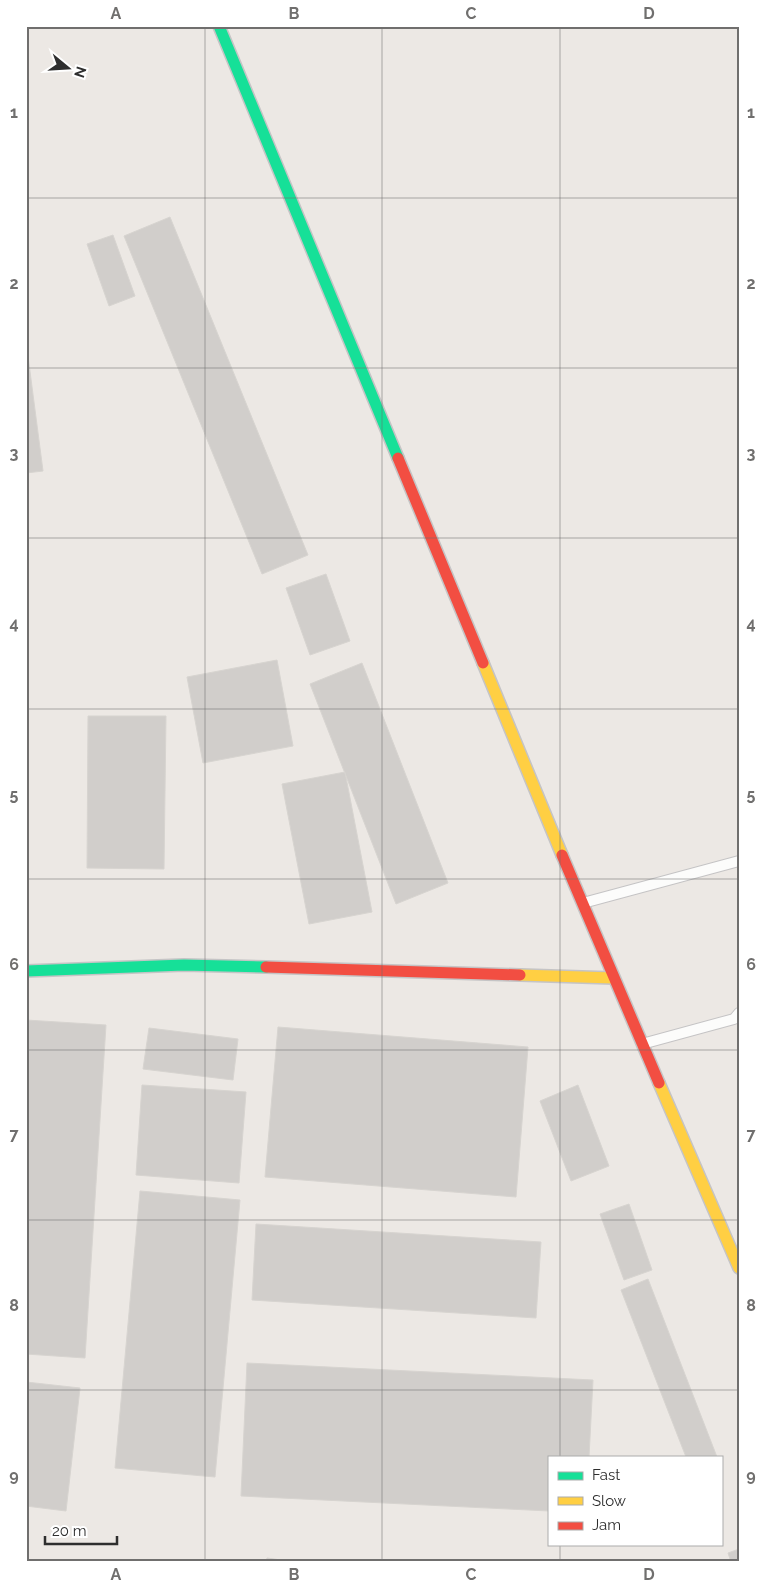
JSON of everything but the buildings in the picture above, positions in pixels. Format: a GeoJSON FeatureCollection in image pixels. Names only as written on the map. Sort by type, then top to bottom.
{"type":"FeatureCollection","features":[{"type":"Feature","properties":{"kind":"street"},"geometry":{"type":"LineString","coordinates":[[219,26],[582,904],[739,1268]]}},
{"type":"Feature","properties":{"kind":"street"},"geometry":{"type":"LineString","coordinates":[[26,971],[184,965],[613,978]]}},
{"type":"Feature","properties":{"kind":"lane"},"geometry":{"type":"LineString","coordinates":[[582,904],[739,861]]}},
{"type":"Feature","properties":{"kind":"lane"},"geometry":{"type":"LineString","coordinates":[[642,1044],[734,1019],[739,1013]]}},
{"type":"Feature","properties":{"kind":"traffic: fast"},"geometry":{"type":"LineString","coordinates":[[219,26],[398,458]]}},
{"type":"Feature","properties":{"kind":"traffic: fast"},"geometry":{"type":"LineString","coordinates":[[26,971],[184,965],[266,967]]}},
{"type":"Feature","properties":{"kind":"traffic: slow"},"geometry":{"type":"LineString","coordinates":[[483,663],[562,855]]}},
{"type":"Feature","properties":{"kind":"traffic: slow"},"geometry":{"type":"LineString","coordinates":[[520,975],[613,978]]}},
{"type":"Feature","properties":{"kind":"traffic: slow"},"geometry":{"type":"LineString","coordinates":[[659,1083],[739,1268]]}},
{"type":"Feature","properties":{"kind":"traffic: jam"},"geometry":{"type":"LineString","coordinates":[[398,458],[483,663]]}},
{"type":"Feature","properties":{"kind":"traffic: jam"},"geometry":{"type":"LineString","coordinates":[[562,855],[659,1083]]}},
{"type":"Feature","properties":{"kind":"traffic: jam"},"geometry":{"type":"LineString","coordinates":[[266,967],[520,975]]}}]}
